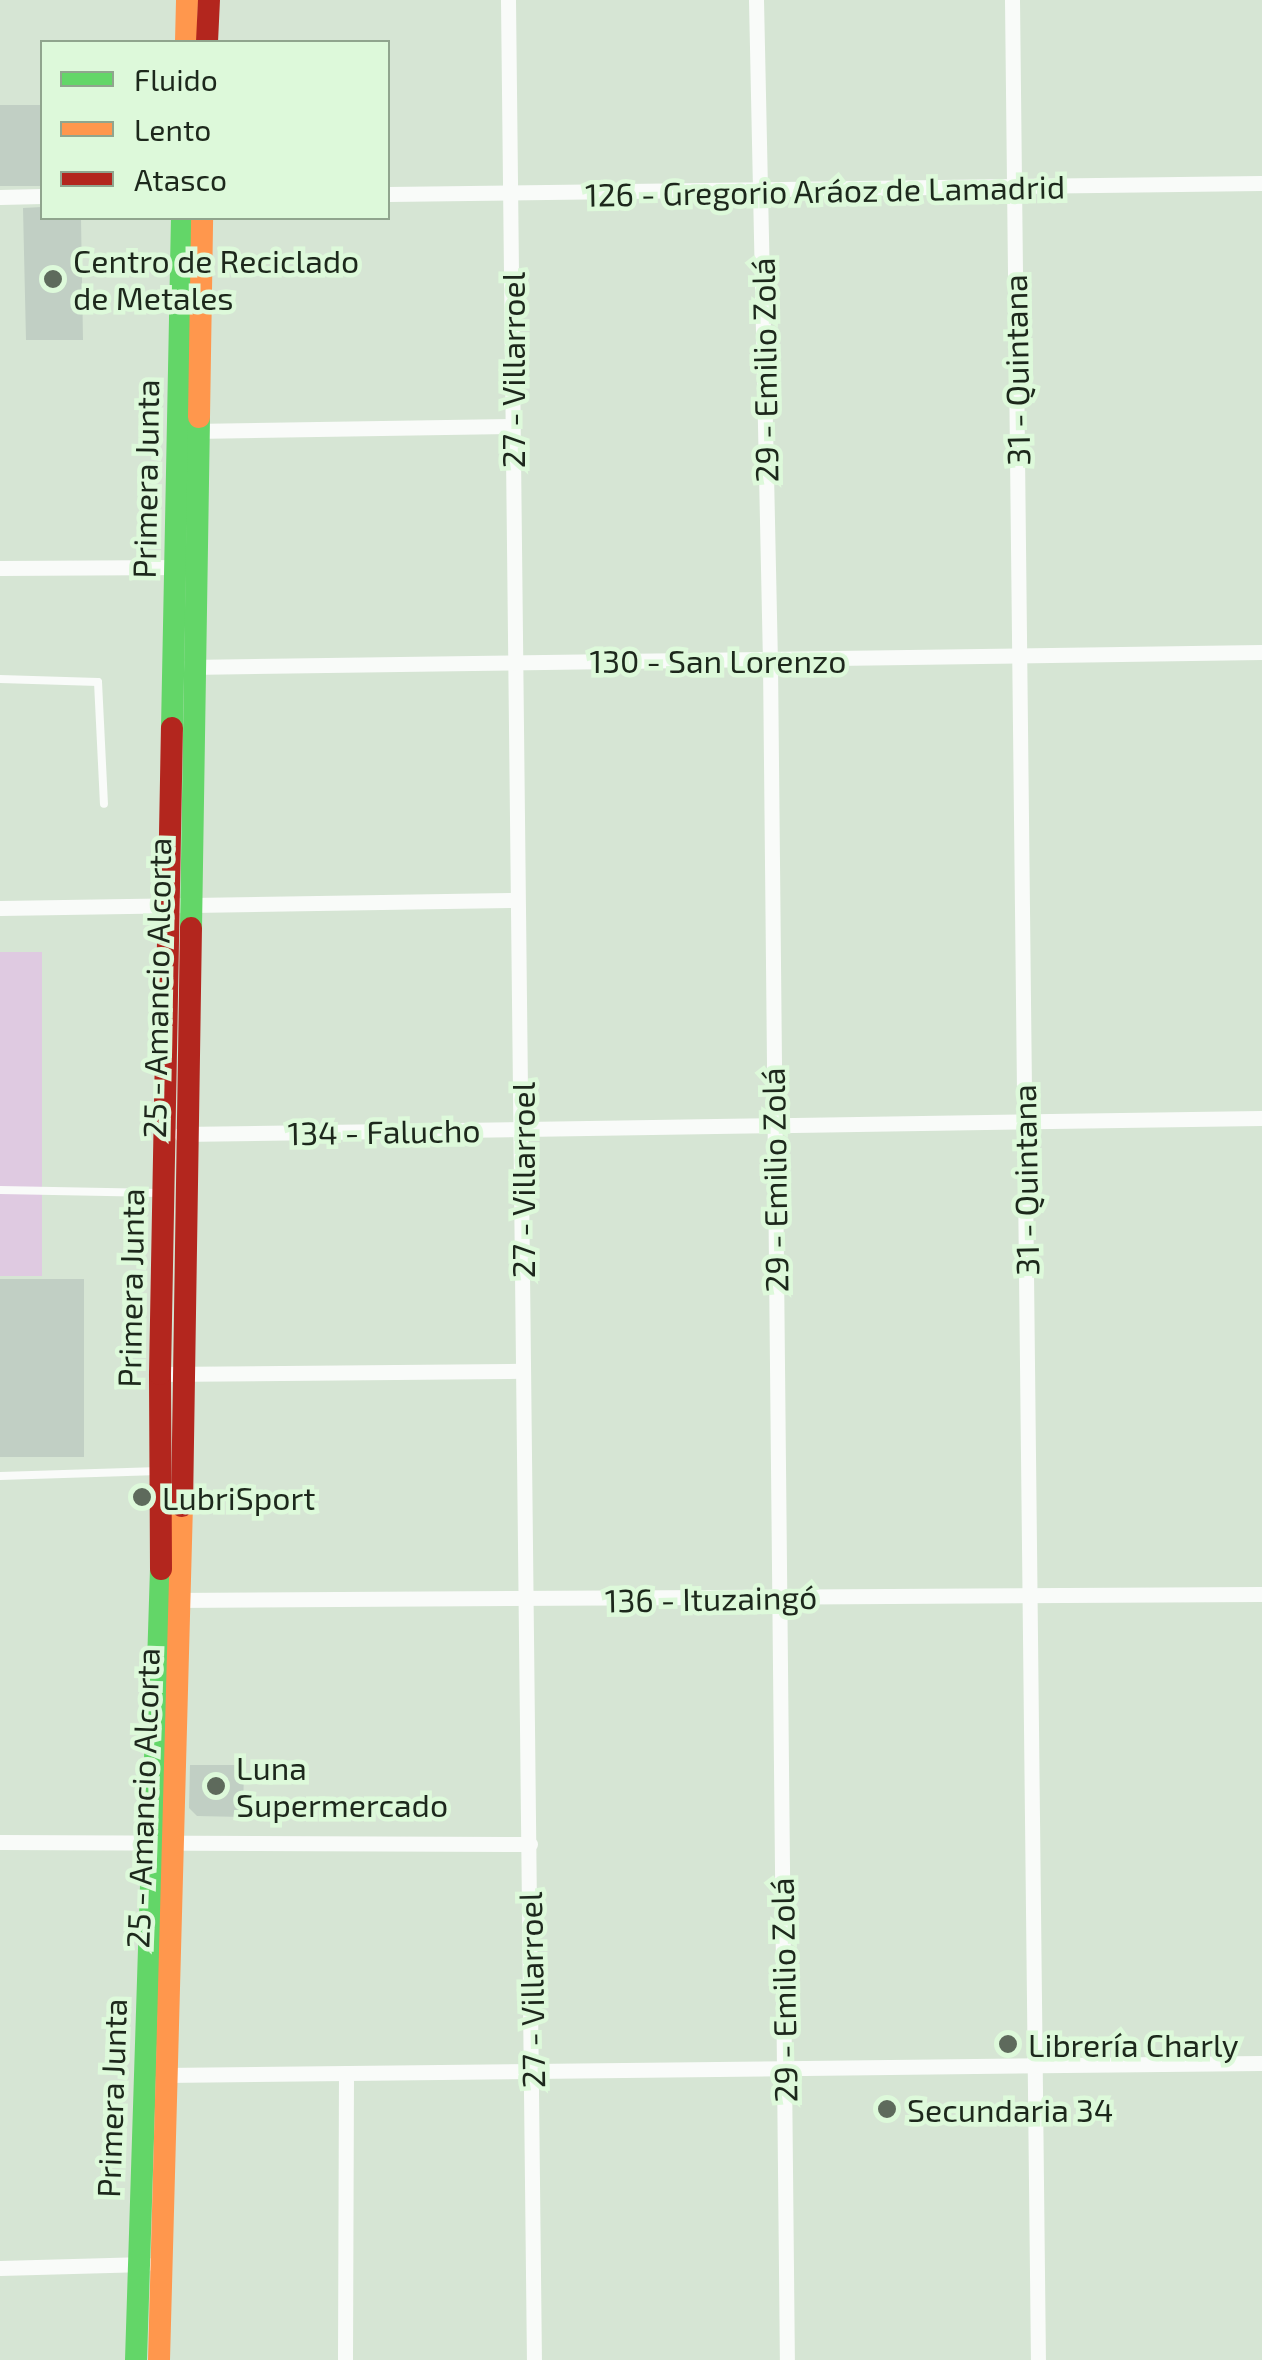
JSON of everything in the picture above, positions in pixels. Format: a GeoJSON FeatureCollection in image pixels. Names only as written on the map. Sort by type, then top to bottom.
{"type":"FeatureCollection","features":[{"type":"Feature","properties":{"kind":"main road"},"geometry":{"type":"LineString","coordinates":[[186,40],[187,0]]}},
{"type":"Feature","properties":{"kind":"main road"},"geometry":{"type":"LineString","coordinates":[[208,40],[209,0]]}},
{"type":"Feature","properties":{"kind":"main road","name":"Primera Junta"},"geometry":{"type":"LineString","coordinates":[[171,1600],[159,1471],[171,1374],[165,1194],[176,1134],[188,431],[182,220]]}},
{"type":"Feature","properties":{"kind":"main road"},"geometry":{"type":"LineString","coordinates":[[188,431],[202,220]]}},
{"type":"Feature","properties":{"kind":"main road","name":"25 - Amancio Alcorta"},"geometry":{"type":"LineString","coordinates":[[154,2074],[171,1600],[176,1134]]}},
{"type":"Feature","properties":{"kind":"main road","name":"Primera Junta"},"geometry":{"type":"LineString","coordinates":[[136,2360],[151,2264],[154,2074]]}},
{"type":"Feature","properties":{"kind":"main road"},"geometry":{"type":"LineString","coordinates":[[151,2264],[159,2360]]}},
{"type":"Feature","properties":{"kind":"street","name":"27 - Villarroel"},"geometry":{"type":"LineString","coordinates":[[508,0],[516,900],[524,1129],[522,1371],[534,2360]]}},
{"type":"Feature","properties":{"kind":"street","name":"29 - Emilio Zolá"},"geometry":{"type":"LineString","coordinates":[[756,0],[770,662],[788,2360]]}},
{"type":"Feature","properties":{"kind":"street","name":"31 - Quintana"},"geometry":{"type":"LineString","coordinates":[[1012,0],[1038,2360]]}},
{"type":"Feature","properties":{"kind":"street","name":"126 - Gregorio Aráoz de Lamadrid"},"geometry":{"type":"LineString","coordinates":[[390,194],[1262,184]]}},
{"type":"Feature","properties":{"kind":"street"},"geometry":{"type":"LineString","coordinates":[[0,196],[40,196]]}},
{"type":"Feature","properties":{"kind":"street"},"geometry":{"type":"LineString","coordinates":[[188,431],[512,426]]}},
{"type":"Feature","properties":{"kind":"street"},"geometry":{"type":"LineString","coordinates":[[0,568],[186,567]]}},
{"type":"Feature","properties":{"kind":"street","name":"130 - San Lorenzo"},"geometry":{"type":"LineString","coordinates":[[184,668],[516,659],[770,662],[1262,652]]}},
{"type":"Feature","properties":{"kind":"street"},"geometry":{"type":"LineString","coordinates":[[0,908],[180,902],[516,900]]}},
{"type":"Feature","properties":{"kind":"street","name":"134 - Falucho"},"geometry":{"type":"LineString","coordinates":[[176,1134],[1262,1118]]}},
{"type":"Feature","properties":{"kind":"street"},"geometry":{"type":"LineString","coordinates":[[171,1374],[522,1371]]}},
{"type":"Feature","properties":{"kind":"street","name":"136 - Ituzaingó"},"geometry":{"type":"LineString","coordinates":[[171,1600],[1262,1594]]}},
{"type":"Feature","properties":{"kind":"street"},"geometry":{"type":"LineString","coordinates":[[0,1842],[530,1844]]}},
{"type":"Feature","properties":{"kind":"street"},"geometry":{"type":"LineString","coordinates":[[154,2074],[1262,2063]]}},
{"type":"Feature","properties":{"kind":"street"},"geometry":{"type":"LineString","coordinates":[[346,2074],[346,2360]]}},
{"type":"Feature","properties":{"kind":"street"},"geometry":{"type":"LineString","coordinates":[[0,2268],[151,2264]]}},
{"type":"Feature","properties":{"kind":"lane"},"geometry":{"type":"LineString","coordinates":[[0,679],[98,682],[104,804]]}},
{"type":"Feature","properties":{"kind":"lane"},"geometry":{"type":"LineString","coordinates":[[0,1190],[165,1194]]}},
{"type":"Feature","properties":{"kind":"lane"},"geometry":{"type":"LineString","coordinates":[[0,1476],[159,1471]]}},
{"type":"Feature","properties":{"kind":"shaded area"},"geometry":{"type":"Polygon","coordinates":[[[0,952],[42,952],[42,1276],[0,1276],[0,952]]]}},
{"type":"Feature","properties":{"kind":"building"},"geometry":{"type":"Polygon","coordinates":[[[0,105],[40,105],[40,186],[0,186],[0,105]]]}},
{"type":"Feature","properties":{"kind":"building","name":"Centro de Reciclado de Metales"},"geometry":{"type":"Polygon","coordinates":[[[40,207],[40,220],[81,220],[83,340],[26,340],[23,208],[40,207]]]}},
{"type":"Feature","properties":{"kind":"building"},"geometry":{"type":"Polygon","coordinates":[[[0,1279],[84,1279],[84,1457],[0,1457],[0,1279]]]}},
{"type":"Feature","properties":{"kind":"building","name":"Luna Supermercado"},"geometry":{"type":"Polygon","coordinates":[[[190,1765],[244,1765],[243,1817],[197,1816],[189,1808],[190,1765]]]}},
{"type":"Feature","properties":{"kind":"traffic: fast"},"geometry":{"type":"LineString","coordinates":[[172,728],[182,220]]}},
{"type":"Feature","properties":{"kind":"traffic: fast"},"geometry":{"type":"LineString","coordinates":[[191,928],[199,417]]}},
{"type":"Feature","properties":{"kind":"traffic: fast"},"geometry":{"type":"LineString","coordinates":[[136,2360],[161,1569]]}},
{"type":"Feature","properties":{"kind":"traffic: slow"},"geometry":{"type":"LineString","coordinates":[[186,40],[187,0]]}},
{"type":"Feature","properties":{"kind":"traffic: slow"},"geometry":{"type":"LineString","coordinates":[[199,417],[202,220]]}},
{"type":"Feature","properties":{"kind":"traffic: slow"},"geometry":{"type":"LineString","coordinates":[[159,2360],[182,1506]]}},
{"type":"Feature","properties":{"kind":"traffic: jam"},"geometry":{"type":"LineString","coordinates":[[207,40],[209,0]]}},
{"type":"Feature","properties":{"kind":"traffic: jam"},"geometry":{"type":"LineString","coordinates":[[161,1569],[160,1374],[172,728]]}},
{"type":"Feature","properties":{"kind":"traffic: jam"},"geometry":{"type":"LineString","coordinates":[[182,1506],[191,928]]}},
{"type":"Feature","properties":{"kind":"place","name":"Centro de Reciclado de Metales"},"geometry":{"type":"Point","coordinates":[53,279]}},
{"type":"Feature","properties":{"kind":"place","name":"LubriSport"},"geometry":{"type":"Point","coordinates":[142,1497]}},
{"type":"Feature","properties":{"kind":"place","name":"Luna Supermercado"},"geometry":{"type":"Point","coordinates":[216,1786]}},
{"type":"Feature","properties":{"kind":"place","name":"Librería Charly"},"geometry":{"type":"Point","coordinates":[1008,2044]}},
{"type":"Feature","properties":{"kind":"place","name":"Secundaria 34"},"geometry":{"type":"Point","coordinates":[887,2109]}}]}
